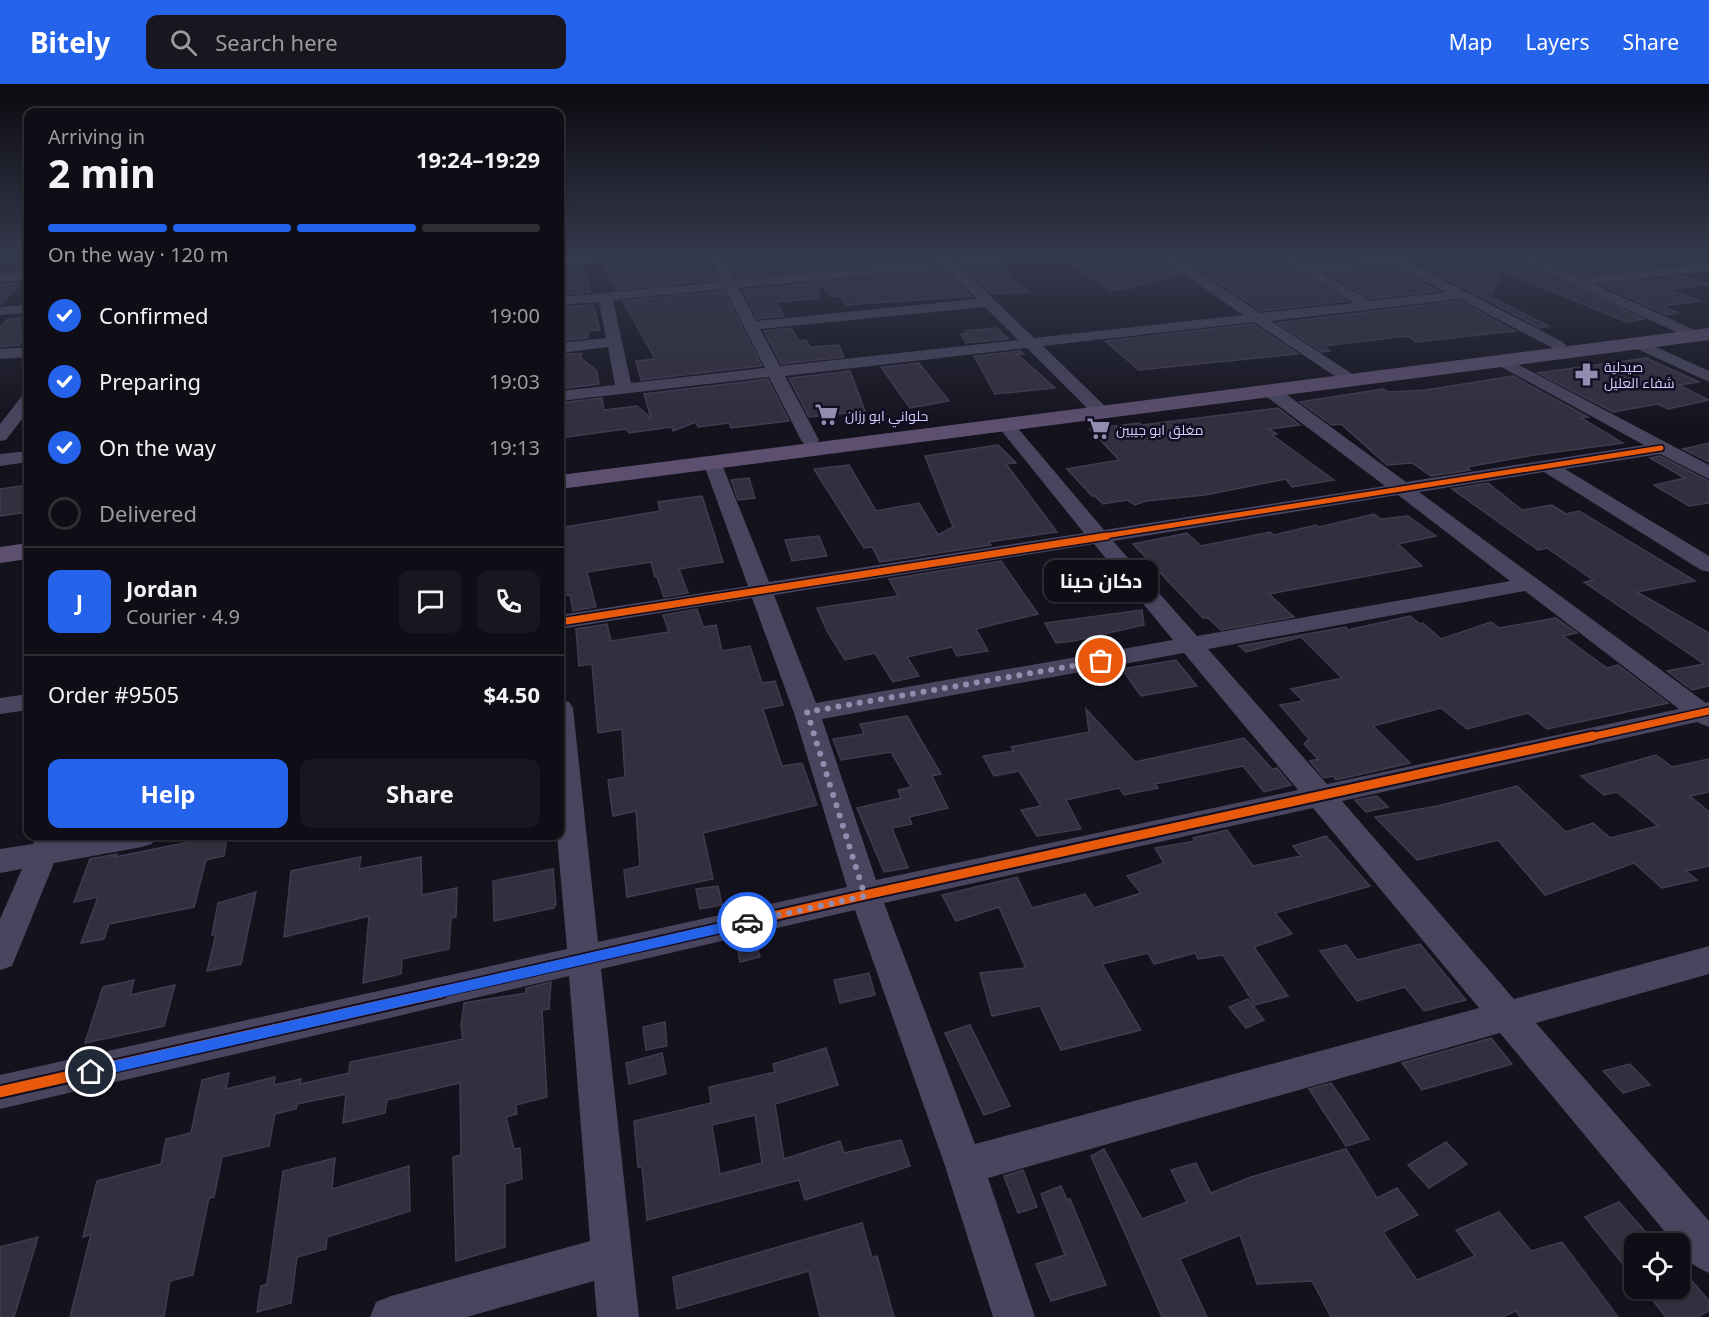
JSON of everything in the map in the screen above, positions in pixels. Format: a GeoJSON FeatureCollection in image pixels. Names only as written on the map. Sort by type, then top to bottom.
{"type":"FeatureCollection","features":[{"type":"Feature","properties":{"kind":"main road"},"geometry":{"type":"LineString","coordinates":[[564,471],[810,440],[1269,390],[1346,376],[1502,361],[1636,343],[1698,331]]}},
{"type":"Feature","properties":{"kind":"main road"},"geometry":{"type":"LineString","coordinates":[[564,481],[1005,424],[1096,408],[1346,376],[1558,345],[1698,331]]}},
{"type":"Feature","properties":{"kind":"main road"},"geometry":{"type":"LineString","coordinates":[[0,541],[24,538]]}},
{"type":"Feature","properties":{"kind":"main road"},"geometry":{"type":"LineString","coordinates":[[0,555],[24,552]]}},
{"type":"Feature","properties":{"kind":"street"},"geometry":{"type":"LineString","coordinates":[[608,312],[624,388]]}},
{"type":"Feature","properties":{"kind":"street"},"geometry":{"type":"LineString","coordinates":[[743,312],[810,440]]}},
{"type":"Feature","properties":{"kind":"street"},"geometry":{"type":"LineString","coordinates":[[750,326],[893,312]]}},
{"type":"Feature","properties":{"kind":"street"},"geometry":{"type":"LineString","coordinates":[[997,312],[1096,408]]}},
{"type":"Feature","properties":{"kind":"street"},"geometry":{"type":"LineString","coordinates":[[1249,312],[1346,376]]}},
{"type":"Feature","properties":{"kind":"street"},"geometry":{"type":"LineString","coordinates":[[564,396],[1308,312]]}},
{"type":"Feature","properties":{"kind":"street"},"geometry":{"type":"LineString","coordinates":[[1492,312],[1558,345]]}},
{"type":"Feature","properties":{"kind":"street"},"geometry":{"type":"LineString","coordinates":[[1650,312],[1698,331]]}},
{"type":"Feature","properties":{"kind":"street"},"geometry":{"type":"LineString","coordinates":[[564,348],[615,342]]}},
{"type":"Feature","properties":{"kind":"street"},"geometry":{"type":"LineString","coordinates":[[1636,343],[1709,377]]}},
{"type":"Feature","properties":{"kind":"street"},"geometry":{"type":"LineString","coordinates":[[0,354],[24,352]]}},
{"type":"Feature","properties":{"kind":"street"},"geometry":{"type":"LineString","coordinates":[[1502,361],[1709,474]]}},
{"type":"Feature","properties":{"kind":"street"},"geometry":{"type":"LineString","coordinates":[[1269,390],[1707,714]]}},
{"type":"Feature","properties":{"kind":"street"},"geometry":{"type":"LineString","coordinates":[[0,405],[24,402]]}},
{"type":"Feature","properties":{"kind":"street"},"geometry":{"type":"LineString","coordinates":[[0,436],[24,406]]}},
{"type":"Feature","properties":{"kind":"street"},"geometry":{"type":"LineString","coordinates":[[1005,424],[1709,1252]]}},
{"type":"Feature","properties":{"kind":"street"},"geometry":{"type":"LineString","coordinates":[[564,621],[761,588],[1661,448]]}},
{"type":"Feature","properties":{"kind":"street"},"geometry":{"type":"LineString","coordinates":[[0,460],[24,457]]}},
{"type":"Feature","properties":{"kind":"street"},"geometry":{"type":"LineString","coordinates":[[712,462],[807,712],[865,896],[964,1166],[1014,1317]]}},
{"type":"Feature","properties":{"kind":"street"},"geometry":{"type":"LineString","coordinates":[[1548,467],[1704,558]]}},
{"type":"Feature","properties":{"kind":"street"},"geometry":{"type":"LineString","coordinates":[[807,712],[1529,584]]}},
{"type":"Feature","properties":{"kind":"street"},"geometry":{"type":"LineString","coordinates":[[0,706],[24,703]]}},
{"type":"Feature","properties":{"kind":"street"},"geometry":{"type":"LineString","coordinates":[[0,1092],[865,896],[1707,714]]}},
{"type":"Feature","properties":{"kind":"street"},"geometry":{"type":"LineString","coordinates":[[564,779],[618,1317]]}},
{"type":"Feature","properties":{"kind":"street"},"geometry":{"type":"LineString","coordinates":[[0,861],[47,844],[94,840]]}},
{"type":"Feature","properties":{"kind":"street"},"geometry":{"type":"LineString","coordinates":[[0,956],[47,844]]}},
{"type":"Feature","properties":{"kind":"street"},"geometry":{"type":"LineString","coordinates":[[964,1166],[1506,1014],[1709,960]]}},
{"type":"Feature","properties":{"kind":"street"},"geometry":{"type":"LineString","coordinates":[[391,1317],[613,1255]]}},
{"type":"Feature","properties":{"kind":"building"},"geometry":{"type":"Polygon","coordinates":[[[564,312],[595,312],[600,330],[589,331],[587,338],[564,341],[564,312]]]}},
{"type":"Feature","properties":{"kind":"building"},"geometry":{"type":"Polygon","coordinates":[[[629,312],[734,312],[762,366],[641,380],[636,361],[655,359],[629,312]]]}},
{"type":"Feature","properties":{"kind":"building"},"geometry":{"type":"Polygon","coordinates":[[[753,312],[781,312],[784,316],[757,319],[753,312]]]}},
{"type":"Feature","properties":{"kind":"building"},"geometry":{"type":"Polygon","coordinates":[[[1372,312],[1479,312],[1515,331],[1416,342],[1407,336],[1323,346],[1330,351],[1322,352],[1277,323],[1372,312]]]}},
{"type":"Feature","properties":{"kind":"building"},"geometry":{"type":"Polygon","coordinates":[[[1509,312],[1520,312],[1549,326],[1540,328],[1509,312]]]}},
{"type":"Feature","properties":{"kind":"building"},"geometry":{"type":"Polygon","coordinates":[[[1601,312],[1628,312],[1644,319],[1627,322],[1601,312]]]}},
{"type":"Feature","properties":{"kind":"building"},"geometry":{"type":"Polygon","coordinates":[[[1659,312],[1678,313],[1667,315],[1659,312]]]}},
{"type":"Feature","properties":{"kind":"building"},"geometry":{"type":"Polygon","coordinates":[[[24,317],[24,338],[20,345],[0,347],[0,327],[8,319],[24,317]]]}},
{"type":"Feature","properties":{"kind":"building"},"geometry":{"type":"Polygon","coordinates":[[[1253,324],[1298,354],[1139,370],[1105,341],[1253,324]]]}},
{"type":"Feature","properties":{"kind":"building"},"geometry":{"type":"Polygon","coordinates":[[[791,328],[799,341],[806,340],[810,347],[839,345],[844,357],[781,364],[764,331],[791,328]]]}},
{"type":"Feature","properties":{"kind":"building"},"geometry":{"type":"Polygon","coordinates":[[[997,328],[1008,339],[966,343],[961,334],[968,333],[965,331],[997,328]]]}},
{"type":"Feature","properties":{"kind":"building"},"geometry":{"type":"Polygon","coordinates":[[[1020,351],[1024,354],[1017,354],[1055,388],[995,394],[974,356],[1020,351]]]}},
{"type":"Feature","properties":{"kind":"building"},"geometry":{"type":"Polygon","coordinates":[[[582,353],[580,357],[597,371],[599,384],[564,388],[564,355],[582,353]]]}},
{"type":"Feature","properties":{"kind":"building"},"geometry":{"type":"Polygon","coordinates":[[[1646,358],[1699,382],[1679,385],[1709,400],[1668,409],[1658,404],[1613,412],[1538,373],[1646,358]]]}},
{"type":"Feature","properties":{"kind":"building"},"geometry":{"type":"Polygon","coordinates":[[[919,363],[949,401],[910,408],[881,367],[919,363]]]}},
{"type":"Feature","properties":{"kind":"building"},"geometry":{"type":"Polygon","coordinates":[[[850,371],[865,411],[809,417],[789,378],[850,371]]]}},
{"type":"Feature","properties":{"kind":"building"},"geometry":{"type":"Polygon","coordinates":[[[1513,376],[1588,417],[1581,418],[1623,443],[1534,455],[1467,467],[1470,470],[1431,476],[1412,463],[1387,465],[1341,424],[1332,425],[1300,402],[1383,389],[1388,392],[1426,390],[1513,376]]]}},
{"type":"Feature","properties":{"kind":"building"},"geometry":{"type":"Polygon","coordinates":[[[768,379],[789,421],[731,428],[729,423],[698,427],[696,422],[673,431],[672,427],[629,433],[626,429],[564,437],[564,403],[602,398],[604,410],[637,406],[651,418],[644,394],[768,379]]]}},
{"type":"Feature","properties":{"kind":"building"},"geometry":{"type":"Polygon","coordinates":[[[1278,408],[1300,425],[1269,429],[1277,434],[1272,435],[1334,480],[1292,487],[1286,479],[1205,495],[1146,501],[1135,505],[1127,500],[1103,504],[1092,496],[1067,469],[1119,460],[1090,429],[1278,408]]]}},
{"type":"Feature","properties":{"kind":"building"},"geometry":{"type":"Polygon","coordinates":[[[1709,443],[1709,462],[1683,449],[1709,443]]]}},
{"type":"Feature","properties":{"kind":"building"},"geometry":{"type":"Polygon","coordinates":[[[998,445],[1016,463],[1006,464],[1057,532],[880,562],[872,547],[864,548],[814,469],[849,465],[876,511],[919,503],[938,535],[953,527],[925,456],[998,445]]]}},
{"type":"Feature","properties":{"kind":"building"},"geometry":{"type":"Polygon","coordinates":[[[1660,456],[1709,481],[1709,503],[1689,506],[1654,485],[1685,478],[1650,458],[1660,456]]]}},
{"type":"Feature","properties":{"kind":"building"},"geometry":{"type":"Polygon","coordinates":[[[749,478],[755,498],[738,500],[731,480],[749,478]]]}},
{"type":"Feature","properties":{"kind":"building"},"geometry":{"type":"Polygon","coordinates":[[[1488,483],[1522,510],[1552,505],[1566,514],[1579,511],[1695,581],[1637,592],[1709,633],[1709,686],[1692,690],[1667,671],[1704,664],[1584,582],[1593,580],[1547,548],[1538,550],[1452,489],[1488,483]]]}},
{"type":"Feature","properties":{"kind":"building"},"geometry":{"type":"Polygon","coordinates":[[[24,486],[24,513],[0,516],[0,489],[24,486]]]}},
{"type":"Feature","properties":{"kind":"building"},"geometry":{"type":"Polygon","coordinates":[[[702,496],[723,562],[679,569],[688,593],[664,597],[651,562],[587,572],[596,607],[573,611],[570,595],[564,596],[564,527],[660,511],[658,502],[702,496]]]}},
{"type":"Feature","properties":{"kind":"building"},"geometry":{"type":"Polygon","coordinates":[[[1374,514],[1381,519],[1408,516],[1436,536],[1398,544],[1422,566],[1269,594],[1294,617],[1221,630],[1208,618],[1203,618],[1133,544],[1187,533],[1201,546],[1270,532],[1274,535],[1316,525],[1319,527],[1374,514]]]}},
{"type":"Feature","properties":{"kind":"building"},"geometry":{"type":"Polygon","coordinates":[[[819,536],[827,556],[792,561],[785,540],[819,536]]]}},
{"type":"Feature","properties":{"kind":"building"},"geometry":{"type":"Polygon","coordinates":[[[1001,561],[1038,614],[976,629],[988,651],[957,656],[952,647],[907,657],[919,676],[893,682],[875,653],[845,660],[827,631],[817,608],[898,596],[889,579],[1001,561]]]}},
{"type":"Feature","properties":{"kind":"building"},"geometry":{"type":"Polygon","coordinates":[[[697,609],[703,627],[716,625],[722,651],[750,646],[762,683],[775,681],[783,705],[763,709],[782,766],[802,763],[817,805],[703,833],[713,879],[627,897],[624,870],[640,866],[636,811],[613,816],[608,780],[625,777],[622,729],[598,733],[592,664],[579,666],[576,629],[607,624],[611,641],[669,632],[663,615],[697,609]]]}},
{"type":"Feature","properties":{"kind":"building"},"geometry":{"type":"Polygon","coordinates":[[[1142,610],[1144,625],[1073,641],[1056,643],[1045,623],[1142,610]]]}},
{"type":"Feature","properties":{"kind":"building"},"geometry":{"type":"Polygon","coordinates":[[[1410,616],[1420,624],[1423,623],[1441,639],[1491,622],[1499,628],[1556,618],[1577,633],[1563,636],[1607,668],[1618,665],[1668,703],[1547,729],[1528,713],[1467,729],[1441,708],[1373,726],[1410,763],[1336,780],[1333,776],[1324,778],[1310,761],[1318,759],[1304,744],[1309,739],[1280,705],[1303,701],[1291,689],[1342,678],[1301,637],[1246,652],[1239,646],[1346,627],[1348,630],[1410,616]]]}},
{"type":"Feature","properties":{"kind":"building"},"geometry":{"type":"Polygon","coordinates":[[[1176,660],[1197,686],[1141,696],[1122,669],[1176,660]]]}},
{"type":"Feature","properties":{"kind":"building"},"geometry":{"type":"Polygon","coordinates":[[[1086,709],[1135,762],[1244,738],[1272,769],[1277,768],[1291,785],[1264,792],[1243,766],[1155,784],[1158,788],[1124,795],[1119,788],[1066,800],[1081,829],[1037,836],[1021,810],[1041,806],[1019,771],[994,776],[983,756],[1014,751],[1011,747],[1089,732],[1086,709]]]}},
{"type":"Feature","properties":{"kind":"building"},"geometry":{"type":"Polygon","coordinates":[[[907,716],[941,774],[932,776],[948,808],[909,817],[912,824],[892,828],[908,868],[884,872],[857,808],[901,798],[898,790],[911,787],[891,752],[841,760],[833,739],[864,734],[860,724],[907,716]]]}},
{"type":"Feature","properties":{"kind":"building"},"geometry":{"type":"Polygon","coordinates":[[[1656,755],[1672,767],[1709,759],[1709,792],[1690,796],[1709,812],[1709,866],[1686,871],[1697,880],[1662,888],[1634,863],[1545,895],[1498,840],[1417,860],[1375,817],[1437,806],[1517,786],[1566,832],[1593,823],[1610,838],[1658,826],[1617,792],[1604,795],[1581,776],[1656,755]]]}},
{"type":"Feature","properties":{"kind":"building"},"geometry":{"type":"Polygon","coordinates":[[[1377,796],[1388,807],[1366,812],[1355,800],[1377,796]]]}},
{"type":"Feature","properties":{"kind":"building"},"geometry":{"type":"Polygon","coordinates":[[[1227,830],[1253,866],[1301,856],[1293,846],[1326,836],[1370,886],[1275,913],[1292,934],[1254,947],[1288,996],[1255,1005],[1223,955],[1198,959],[1195,953],[1154,964],[1148,953],[1102,964],[1141,1030],[1061,1050],[1040,1006],[992,1016],[980,973],[1025,968],[1024,964],[999,907],[956,921],[942,895],[1017,877],[1032,908],[1085,894],[1094,908],[1141,893],[1127,876],[1164,863],[1155,848],[1195,841],[1193,838],[1227,830]]]}},
{"type":"Feature","properties":{"kind":"building"},"geometry":{"type":"Polygon","coordinates":[[[199,840],[226,840],[224,856],[206,860],[194,907],[109,924],[104,939],[81,943],[98,897],[74,902],[90,859],[117,854],[115,857],[199,840]]]}},
{"type":"Feature","properties":{"kind":"building"},"geometry":{"type":"Polygon","coordinates":[[[361,857],[359,869],[421,857],[422,895],[457,888],[456,917],[451,918],[449,949],[402,959],[401,974],[363,983],[369,916],[284,937],[291,871],[361,857]]]}},
{"type":"Feature","properties":{"kind":"building"},"geometry":{"type":"Polygon","coordinates":[[[553,869],[556,905],[554,908],[494,921],[493,881],[553,869]]]}},
{"type":"Feature","properties":{"kind":"building"},"geometry":{"type":"Polygon","coordinates":[[[718,886],[722,905],[700,909],[696,889],[718,886]]]}},
{"type":"Feature","properties":{"kind":"building"},"geometry":{"type":"Polygon","coordinates":[[[256,892],[241,964],[207,971],[216,934],[212,935],[218,903],[256,892]]]}},
{"type":"Feature","properties":{"kind":"building"},"geometry":{"type":"Polygon","coordinates":[[[754,936],[760,957],[740,962],[736,940],[754,936]]]}},
{"type":"Feature","properties":{"kind":"building"},"geometry":{"type":"Polygon","coordinates":[[[1420,944],[1466,1000],[1424,1011],[1405,987],[1357,1001],[1320,951],[1346,945],[1357,960],[1420,944]]]}},
{"type":"Feature","properties":{"kind":"building"},"geometry":{"type":"Polygon","coordinates":[[[869,973],[875,995],[840,1003],[834,980],[869,973]]]}},
{"type":"Feature","properties":{"kind":"building"},"geometry":{"type":"Polygon","coordinates":[[[134,980],[130,995],[175,985],[164,1026],[85,1043],[103,987],[134,980]]]}},
{"type":"Feature","properties":{"kind":"building"},"geometry":{"type":"Polygon","coordinates":[[[551,982],[549,1009],[542,1010],[547,1097],[516,1105],[517,1114],[506,1117],[514,1149],[520,1148],[522,1179],[505,1184],[505,1247],[456,1261],[453,1157],[461,1155],[460,1083],[387,1100],[385,1113],[343,1123],[346,1094],[297,1104],[296,1109],[275,1114],[269,1146],[222,1157],[214,1197],[209,1198],[193,1275],[170,1281],[164,1317],[70,1317],[91,1234],[83,1237],[97,1181],[161,1164],[166,1139],[191,1133],[202,1080],[229,1073],[226,1089],[275,1077],[274,1085],[301,1079],[300,1084],[349,1073],[350,1062],[463,1039],[461,1026],[464,1003],[526,993],[526,988],[551,982]]]}},
{"type":"Feature","properties":{"kind":"building"},"geometry":{"type":"Polygon","coordinates":[[[1248,999],[1264,1020],[1246,1028],[1229,1007],[1248,999]]]}},
{"type":"Feature","properties":{"kind":"building"},"geometry":{"type":"Polygon","coordinates":[[[665,1022],[667,1046],[646,1050],[643,1027],[665,1022]]]}},
{"type":"Feature","properties":{"kind":"building"},"geometry":{"type":"Polygon","coordinates":[[[970,1025],[1010,1106],[984,1115],[945,1033],[970,1025]]]}},
{"type":"Feature","properties":{"kind":"building"},"geometry":{"type":"Polygon","coordinates":[[[1491,1038],[1512,1064],[1422,1090],[1402,1063],[1491,1038]]]}},
{"type":"Feature","properties":{"kind":"building"},"geometry":{"type":"Polygon","coordinates":[[[826,1048],[838,1085],[775,1104],[784,1159],[840,1141],[844,1153],[901,1140],[910,1166],[805,1200],[799,1180],[647,1220],[642,1167],[638,1167],[634,1121],[711,1103],[709,1087],[775,1072],[773,1064],[826,1048]],[[755,1115],[712,1125],[720,1174],[762,1163],[755,1115]]]}},
{"type":"Feature","properties":{"kind":"building"},"geometry":{"type":"Polygon","coordinates":[[[662,1053],[666,1074],[629,1084],[626,1063],[662,1053]]]}},
{"type":"Feature","properties":{"kind":"building"},"geometry":{"type":"Polygon","coordinates":[[[1630,1064],[1650,1085],[1623,1093],[1603,1071],[1630,1064]]]}},
{"type":"Feature","properties":{"kind":"building"},"geometry":{"type":"Polygon","coordinates":[[[1331,1083],[1369,1139],[1346,1146],[1309,1089],[1331,1083]]]}},
{"type":"Feature","properties":{"kind":"building"},"geometry":{"type":"Polygon","coordinates":[[[1446,1142],[1467,1164],[1429,1188],[1408,1165],[1446,1142]]]}},
{"type":"Feature","properties":{"kind":"building"},"geometry":{"type":"Polygon","coordinates":[[[1104,1149],[1142,1219],[1187,1202],[1171,1170],[1196,1163],[1211,1193],[1251,1177],[1346,1149],[1377,1198],[1397,1188],[1418,1215],[1383,1232],[1417,1280],[1475,1256],[1456,1230],[1499,1212],[1531,1251],[1562,1242],[1618,1317],[1520,1317],[1516,1311],[1502,1317],[1331,1317],[1312,1281],[1257,1284],[1240,1235],[1180,1259],[1207,1317],[1162,1317],[1091,1156],[1104,1149]]]}},
{"type":"Feature","properties":{"kind":"building"},"geometry":{"type":"Polygon","coordinates":[[[335,1158],[332,1189],[409,1166],[410,1211],[327,1237],[326,1249],[297,1257],[291,1303],[257,1312],[261,1286],[267,1284],[283,1171],[335,1158]]]}},
{"type":"Feature","properties":{"kind":"building"},"geometry":{"type":"Polygon","coordinates":[[[1023,1170],[1037,1207],[1018,1213],[1004,1176],[1023,1170]]]}},
{"type":"Feature","properties":{"kind":"building"},"geometry":{"type":"Polygon","coordinates":[[[1061,1186],[1067,1200],[1070,1199],[1106,1285],[1051,1301],[1036,1264],[1065,1255],[1041,1194],[1061,1186]]]}},
{"type":"Feature","properties":{"kind":"building"},"geometry":{"type":"Polygon","coordinates":[[[1619,1202],[1647,1233],[1624,1233],[1624,1265],[1585,1217],[1619,1202]]]}},
{"type":"Feature","properties":{"kind":"building"},"geometry":{"type":"Polygon","coordinates":[[[862,1223],[872,1258],[877,1256],[894,1317],[820,1317],[809,1271],[677,1309],[673,1277],[862,1223]]]}},
{"type":"Feature","properties":{"kind":"building"},"geometry":{"type":"Polygon","coordinates":[[[38,1237],[14,1317],[0,1317],[0,1247],[38,1237]]]}},
{"type":"Feature","properties":{"kind":"building"},"geometry":{"type":"Polygon","coordinates":[[[1690,1279],[1709,1301],[1709,1311],[1697,1317],[1666,1317],[1652,1299],[1690,1299],[1690,1279]]]}},
{"type":"Feature","properties":{"kind":"cycle path"},"geometry":{"type":"LineString","coordinates":[[564,621],[1661,448]]}},
{"type":"Feature","properties":{"kind":"cycle path"},"geometry":{"type":"LineString","coordinates":[[0,1092],[865,895],[1709,711]]}},
{"type":"Feature","properties":{"kind":"way so far"},"geometry":{"type":"LineString","coordinates":[[747,922],[865,896],[807,712],[1101,661]]}},
{"type":"Feature","properties":{"kind":"place","name":"صيدلية شفاء العليل"},"geometry":{"type":"Point","coordinates":[1586,374]}},
{"type":"Feature","properties":{"kind":"place","name":"حلواني ابو رزان"},"geometry":{"type":"Point","coordinates":[827,415]}},
{"type":"Feature","properties":{"kind":"place","name":"مغلق ابو جيبين"},"geometry":{"type":"Point","coordinates":[1098,429]}},
{"type":"Feature","properties":{"kind":"place","name":"دكان حينا"},"geometry":{"type":"Point","coordinates":[1101,661]}},
{"type":"Feature","properties":{"kind":"route"},"geometry":{"type":"LineString","coordinates":[[91,1072],[747,922]]}}]}
